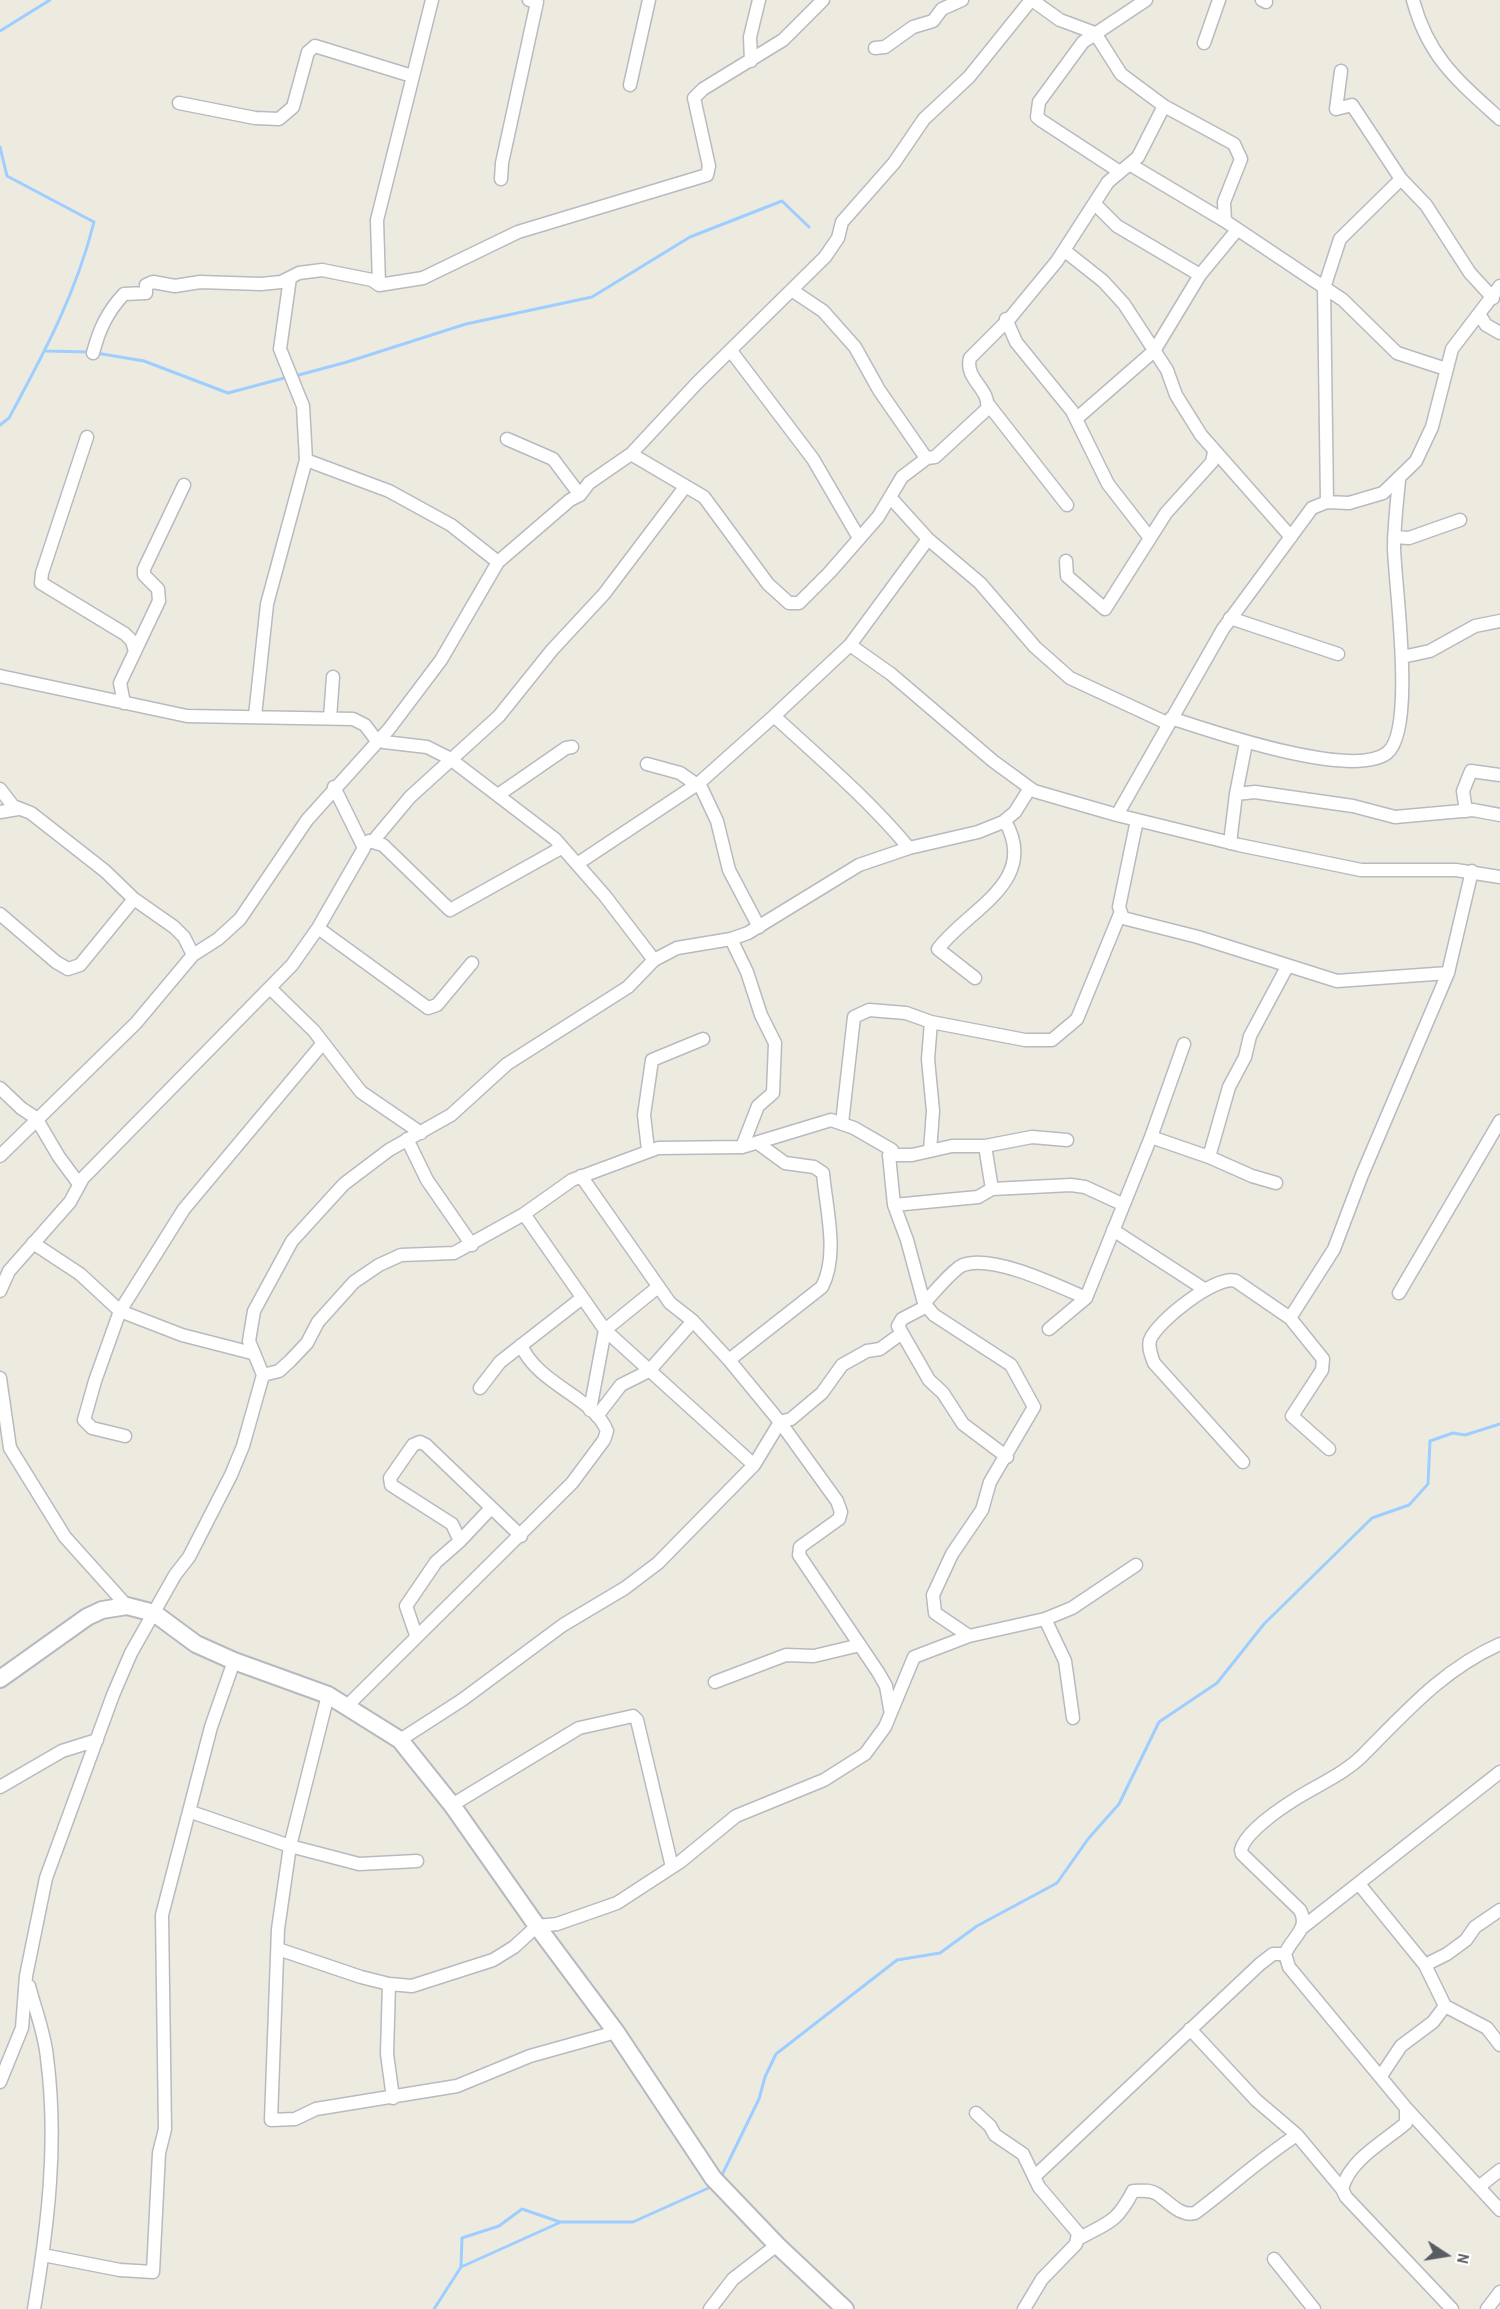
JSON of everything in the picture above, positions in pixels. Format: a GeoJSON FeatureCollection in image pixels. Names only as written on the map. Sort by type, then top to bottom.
{"type":"FeatureCollection","features":[{"type":"Feature","properties":{"kind":"street"},"geometry":{"type":"LineString","coordinates":[[379,285],[377,220],[432,0]]}},
{"type":"Feature","properties":{"kind":"street"},"geometry":{"type":"LineString","coordinates":[[630,86],[649,0]]}},
{"type":"Feature","properties":{"kind":"street"},"geometry":{"type":"LineString","coordinates":[[751,61],[750,37],[759,0]]}},
{"type":"Feature","properties":{"kind":"street"},"geometry":{"type":"LineString","coordinates":[[93,353],[99,331],[112,306],[124,294],[146,293],[146,285],[153,282],[175,286],[200,282],[261,284],[281,282],[309,271],[334,271],[372,280],[379,285],[423,278],[518,232],[707,175],[709,166],[694,98],[703,89],[783,40],[823,0]]}},
{"type":"Feature","properties":{"kind":"street"},"geometry":{"type":"LineString","coordinates":[[874,48],[885,47],[913,27],[933,21],[942,9],[962,0]]}},
{"type":"Feature","properties":{"kind":"street"},"geometry":{"type":"LineString","coordinates":[[0,1156],[36,1118],[136,1023],[193,955],[218,939],[240,919],[307,820],[379,740],[441,660],[498,562],[570,500],[580,495],[589,483],[630,454],[793,291],[832,248],[843,222],[894,163],[924,119],[969,77],[1031,0],[1060,20],[1095,33],[1121,74],[1164,106],[1228,140],[1239,150],[1241,159],[1224,202],[1225,221]]}},
{"type":"Feature","properties":{"kind":"street"},"geometry":{"type":"LineString","coordinates":[[1146,0],[1095,33],[1076,51],[1039,102],[1037,117],[1225,221],[1343,300],[1397,353],[1446,369]]}},
{"type":"Feature","properties":{"kind":"street"},"geometry":{"type":"LineString","coordinates":[[1204,43],[1218,0]]}},
{"type":"Feature","properties":{"kind":"street"},"geometry":{"type":"LineString","coordinates":[[1413,0],[1418,21],[1435,54],[1463,85],[1500,119]]}},
{"type":"Feature","properties":{"kind":"street"},"geometry":{"type":"LineString","coordinates":[[501,178],[502,163],[535,1]]}},
{"type":"Feature","properties":{"kind":"street"},"geometry":{"type":"LineString","coordinates":[[178,103],[255,118],[279,119],[293,107],[308,52],[320,45],[412,76]]}},
{"type":"Feature","properties":{"kind":"street"},"geometry":{"type":"LineString","coordinates":[[1341,71],[1336,108],[1352,105],[1401,179],[1426,205],[1470,273],[1493,298]]}},
{"type":"Feature","properties":{"kind":"street"},"geometry":{"type":"LineString","coordinates":[[1067,505],[988,404],[968,366],[975,352],[1006,319],[1010,318],[1065,251],[1108,182],[1126,168],[1145,145],[1164,106]]}},
{"type":"Feature","properties":{"kind":"street"},"geometry":{"type":"LineString","coordinates":[[1327,502],[1324,288],[1340,239],[1401,179]]}},
{"type":"Feature","properties":{"kind":"street"},"geometry":{"type":"LineString","coordinates":[[1095,204],[1117,226],[1200,275]]}},
{"type":"Feature","properties":{"kind":"street"},"geometry":{"type":"LineString","coordinates":[[1076,419],[1154,351],[1200,275],[1237,230]]}},
{"type":"Feature","properties":{"kind":"street"},"geometry":{"type":"LineString","coordinates":[[1065,251],[1112,290],[1167,370],[1179,402],[1214,452],[1291,537]]}},
{"type":"Feature","properties":{"kind":"street"},"geometry":{"type":"LineString","coordinates":[[255,716],[267,604],[306,460],[303,406],[280,349],[290,278]]}},
{"type":"Feature","properties":{"kind":"street"},"geometry":{"type":"LineString","coordinates":[[1117,815],[1169,720],[1230,618],[1312,508],[1327,502],[1349,503],[1368,499],[1383,493],[1399,480],[1416,461],[1425,446],[1452,349],[1500,286]]}},
{"type":"Feature","properties":{"kind":"street"},"geometry":{"type":"LineString","coordinates":[[793,291],[823,311],[855,347],[879,390],[927,458]]}},
{"type":"Feature","properties":{"kind":"street"},"geometry":{"type":"LineString","coordinates":[[1479,314],[1486,325],[1500,333]]}},
{"type":"Feature","properties":{"kind":"street"},"geometry":{"type":"LineString","coordinates":[[1006,319],[1016,342],[1076,419],[1103,476],[1150,538]]}},
{"type":"Feature","properties":{"kind":"street"},"geometry":{"type":"LineString","coordinates":[[731,351],[813,459],[859,538]]}},
{"type":"Feature","properties":{"kind":"street"},"geometry":{"type":"LineString","coordinates":[[630,454],[708,501],[768,584],[789,603],[799,603],[878,517],[902,477],[927,458],[934,457],[958,438],[982,416],[988,404]]}},
{"type":"Feature","properties":{"kind":"street"},"geometry":{"type":"LineString","coordinates":[[87,437],[42,573],[41,583],[126,634],[132,641],[135,652]]}},
{"type":"Feature","properties":{"kind":"street"},"geometry":{"type":"LineString","coordinates":[[507,439],[553,459],[580,495]]}},
{"type":"Feature","properties":{"kind":"street"},"geometry":{"type":"LineString","coordinates":[[1066,561],[1067,576],[1105,609],[1166,513],[1212,462],[1214,452]]}},
{"type":"Feature","properties":{"kind":"street"},"geometry":{"type":"LineString","coordinates":[[306,460],[389,491],[451,525],[498,562]]}},
{"type":"Feature","properties":{"kind":"street"},"geometry":{"type":"LineString","coordinates":[[890,497],[928,539],[980,582],[1035,647],[1070,678],[1169,720],[1246,743],[1282,752],[1356,761],[1384,755],[1395,740],[1403,687],[1394,537],[1399,480]]}},
{"type":"Feature","properties":{"kind":"street"},"geometry":{"type":"LineString","coordinates":[[124,703],[120,683],[159,601],[158,589],[144,575],[144,569],[184,485]]}},
{"type":"Feature","properties":{"kind":"street"},"geometry":{"type":"LineString","coordinates":[[1,1285],[33,1243],[70,1202],[79,1184],[292,965],[369,844],[410,797],[453,761],[499,716],[552,650],[604,594],[685,487]]}},
{"type":"Feature","properties":{"kind":"street"},"geometry":{"type":"LineString","coordinates":[[1394,537],[1409,538],[1460,520]]}},
{"type":"Feature","properties":{"kind":"street"},"geometry":{"type":"LineString","coordinates":[[577,864],[698,784],[774,716],[849,645],[928,539]]}},
{"type":"Feature","properties":{"kind":"street"},"geometry":{"type":"LineString","coordinates":[[1230,618],[1338,654]]}},
{"type":"Feature","properties":{"kind":"street"},"geometry":{"type":"LineString","coordinates":[[1402,657],[1430,651],[1475,626],[1500,621]]}},
{"type":"Feature","properties":{"kind":"street"},"geometry":{"type":"LineString","coordinates":[[849,645],[891,674],[993,761],[1030,788],[1137,820],[1230,843],[1361,870],[1472,871],[1500,877]]}},
{"type":"Feature","properties":{"kind":"street"},"geometry":{"type":"LineString","coordinates":[[0,676],[187,716],[330,718],[360,722],[379,740],[427,747],[453,761],[555,839],[606,896],[654,960]]}},
{"type":"Feature","properties":{"kind":"street"},"geometry":{"type":"LineString","coordinates":[[330,718],[333,677]]}},
{"type":"Feature","properties":{"kind":"street"},"geometry":{"type":"LineString","coordinates":[[774,716],[864,798],[909,848]]}},
{"type":"Feature","properties":{"kind":"street"},"geometry":{"type":"LineString","coordinates":[[1230,843],[1236,794],[1246,743]]}},
{"type":"Feature","properties":{"kind":"street"},"geometry":{"type":"LineString","coordinates":[[498,795],[566,748],[572,747]]}},
{"type":"Feature","properties":{"kind":"street"},"geometry":{"type":"LineString","coordinates":[[647,764],[680,773],[698,784],[719,826],[725,861],[759,927]]}},
{"type":"Feature","properties":{"kind":"street"},"geometry":{"type":"LineString","coordinates":[[1466,811],[1463,791],[1471,771],[1500,775]]}},
{"type":"Feature","properties":{"kind":"street"},"geometry":{"type":"LineString","coordinates":[[334,788],[369,844]]}},
{"type":"Feature","properties":{"kind":"street"},"geometry":{"type":"LineString","coordinates":[[0,2082],[22,2028],[26,1976],[46,1878],[131,1653],[189,1557],[199,1532],[231,1475],[243,1446],[263,1376],[252,1353],[250,1325],[254,1311],[292,1241],[344,1184],[389,1150],[461,1108],[507,1064],[628,987],[654,960],[677,948],[731,939],[759,927],[845,872],[909,848],[978,832],[1005,820],[1015,812],[1030,788]]}},
{"type":"Feature","properties":{"kind":"street"},"geometry":{"type":"LineString","coordinates":[[0,789],[18,809]]}},
{"type":"Feature","properties":{"kind":"street"},"geometry":{"type":"LineString","coordinates":[[1236,794],[1255,792],[1353,806],[1395,817],[1466,811],[1500,815]]}},
{"type":"Feature","properties":{"kind":"street"},"geometry":{"type":"LineString","coordinates":[[0,812],[18,809],[31,813],[105,871],[134,899],[174,927],[184,937],[193,955]]}},
{"type":"Feature","properties":{"kind":"street"},"geometry":{"type":"LineString","coordinates":[[975,978],[938,949],[944,939],[974,914],[1010,878],[1014,846],[1012,833],[1005,820]]}},
{"type":"Feature","properties":{"kind":"street"},"geometry":{"type":"LineString","coordinates":[[842,1123],[854,1017],[869,1010],[906,1013],[931,1022],[1026,1040],[1052,1040],[1077,1019],[1120,914],[1119,907],[1137,820]]}},
{"type":"Feature","properties":{"kind":"street"},"geometry":{"type":"LineString","coordinates":[[369,844],[383,845],[450,910],[561,848]]}},
{"type":"Feature","properties":{"kind":"street"},"geometry":{"type":"LineString","coordinates":[[1290,1318],[1334,1248],[1371,1153],[1448,974],[1472,871]]}},
{"type":"Feature","properties":{"kind":"street"},"geometry":{"type":"LineString","coordinates":[[0,914],[56,962],[68,969],[80,965],[134,899]]}},
{"type":"Feature","properties":{"kind":"street"},"geometry":{"type":"LineString","coordinates":[[1120,914],[1127,920],[1198,937],[1337,981],[1448,974]]}},
{"type":"Feature","properties":{"kind":"street"},"geometry":{"type":"LineString","coordinates":[[318,927],[428,1008],[437,1005],[472,963]]}},
{"type":"Feature","properties":{"kind":"street"},"geometry":{"type":"LineString","coordinates":[[731,939],[747,972],[761,1015],[775,1043],[773,1093],[758,1106],[742,1147]]}},
{"type":"Feature","properties":{"kind":"street"},"geometry":{"type":"LineString","coordinates":[[1209,1157],[1229,1087],[1245,1057],[1250,1036],[1287,967]]}},
{"type":"Feature","properties":{"kind":"street"},"geometry":{"type":"LineString","coordinates":[[270,988],[314,1030],[361,1092],[421,1133]]}},
{"type":"Feature","properties":{"kind":"street"},"geometry":{"type":"LineString","coordinates":[[930,1151],[933,1111],[928,1059],[931,1022]]}},
{"type":"Feature","properties":{"kind":"street"},"geometry":{"type":"LineString","coordinates":[[648,1150],[644,1115],[652,1060],[703,1039]]}},
{"type":"Feature","properties":{"kind":"street"},"geometry":{"type":"LineString","coordinates":[[125,1436],[92,1428],[84,1420],[120,1311],[184,1209],[323,1043]]}},
{"type":"Feature","properties":{"kind":"street"},"geometry":{"type":"LineString","coordinates":[[1049,1329],[1086,1298],[1122,1204],[1151,1137],[1184,1044]]}},
{"type":"Feature","properties":{"kind":"street"},"geometry":{"type":"LineString","coordinates":[[0,1088],[21,1108],[36,1118],[59,1157],[79,1184]]}},
{"type":"Feature","properties":{"kind":"street"},"geometry":{"type":"LineString","coordinates":[[263,1376],[279,1371],[290,1361],[307,1342],[318,1322],[354,1282],[379,1265],[401,1255],[444,1254],[472,1245],[581,1176],[619,1164],[648,1150],[742,1147],[759,1144],[818,1122],[831,1120],[842,1123],[892,1150],[889,1155],[894,1205],[907,1240],[925,1305],[934,1314],[1011,1365],[1032,1399],[1034,1407],[1007,1457],[990,1482],[982,1510],[952,1554],[933,1595],[935,1613],[969,1636]]}},
{"type":"Feature","properties":{"kind":"street"},"geometry":{"type":"LineString","coordinates":[[1399,1293],[1500,1121]]}},
{"type":"Feature","properties":{"kind":"street"},"geometry":{"type":"LineString","coordinates":[[889,1155],[912,1155],[952,1146],[985,1146],[1032,1137],[1067,1140]]}},
{"type":"Feature","properties":{"kind":"street"},"geometry":{"type":"LineString","coordinates":[[1151,1137],[1276,1183]]}},
{"type":"Feature","properties":{"kind":"street"},"geometry":{"type":"LineString","coordinates":[[407,1139],[427,1180],[472,1245]]}},
{"type":"Feature","properties":{"kind":"street"},"geometry":{"type":"LineString","coordinates":[[729,1360],[822,1287],[828,1275],[832,1252],[824,1173],[814,1167],[785,1163],[759,1144]]}},
{"type":"Feature","properties":{"kind":"street"},"geometry":{"type":"LineString","coordinates":[[985,1146],[992,1189]]}},
{"type":"Feature","properties":{"kind":"street"},"geometry":{"type":"LineString","coordinates":[[581,1176],[658,1287],[729,1360],[780,1422],[837,1501],[841,1512],[839,1519],[800,1547],[799,1555],[886,1686],[890,1710]]}},
{"type":"Feature","properties":{"kind":"street"},"geometry":{"type":"LineString","coordinates":[[894,1205],[978,1197],[992,1189],[1071,1185],[1085,1187],[1122,1204]]}},
{"type":"Feature","properties":{"kind":"street"},"geometry":{"type":"LineString","coordinates":[[524,1214],[605,1330],[754,1465]]}},
{"type":"Feature","properties":{"kind":"street"},"geometry":{"type":"LineString","coordinates":[[1113,1230],[1204,1289]]}},
{"type":"Feature","properties":{"kind":"street"},"geometry":{"type":"LineString","coordinates":[[33,1243],[80,1274],[120,1311],[182,1335],[252,1353]]}},
{"type":"Feature","properties":{"kind":"street"},"geometry":{"type":"LineString","coordinates":[[1007,1457],[963,1424],[944,1393],[929,1380],[898,1326],[902,1318],[925,1305],[962,1265],[975,1263],[1018,1269],[1086,1298]]}},
{"type":"Feature","properties":{"kind":"street"},"geometry":{"type":"LineString","coordinates":[[1243,1462],[1154,1363],[1149,1350],[1151,1337],[1204,1289],[1232,1279],[1290,1318],[1324,1362],[1322,1370],[1292,1416],[1329,1449]]}},
{"type":"Feature","properties":{"kind":"street"},"geometry":{"type":"LineString","coordinates":[[593,1413],[605,1330],[658,1287]]}},
{"type":"Feature","properties":{"kind":"street"},"geometry":{"type":"LineString","coordinates":[[480,1388],[489,1373],[520,1345],[582,1298]]}},
{"type":"Feature","properties":{"kind":"street"},"geometry":{"type":"LineString","coordinates":[[593,1413],[621,1385],[649,1371],[693,1321]]}},
{"type":"Feature","properties":{"kind":"street"},"geometry":{"type":"LineString","coordinates":[[400,1740],[462,1700],[563,1625],[625,1588],[658,1563],[754,1465],[780,1422],[791,1419],[822,1393],[842,1365],[867,1351],[880,1349],[902,1333]]}},
{"type":"Feature","properties":{"kind":"street"},"geometry":{"type":"LineString","coordinates":[[347,1706],[400,1655],[416,1635],[521,1536],[572,1484],[603,1440],[607,1431],[593,1413],[535,1368],[520,1345]]}},
{"type":"Feature","properties":{"kind":"street"},"geometry":{"type":"LineString","coordinates":[[0,1378],[10,1448],[65,1537],[127,1606]]}},
{"type":"Feature","properties":{"kind":"street"},"geometry":{"type":"LineString","coordinates":[[460,1541],[452,1524],[391,1485],[390,1478],[413,1445],[420,1442],[426,1445],[521,1536]]}},
{"type":"Feature","properties":{"kind":"street"},"geometry":{"type":"LineString","coordinates":[[416,1635],[406,1606],[436,1562],[460,1541],[491,1508]]}},
{"type":"Feature","properties":{"kind":"street"},"geometry":{"type":"LineString","coordinates":[[278,1949],[389,1984],[412,1986],[445,1974],[478,1966],[514,1947],[537,1926],[557,1924],[610,1906],[672,1867],[735,1816],[824,1780],[865,1754],[885,1727],[890,1710],[914,1657],[969,1636],[1045,1619],[1072,1608],[1136,1565]]}},
{"type":"Feature","properties":{"kind":"street"},"geometry":{"type":"LineString","coordinates":[[0,1678],[87,1617],[102,1610],[127,1606],[154,1613],[196,1644],[234,1661],[328,1695],[400,1740],[452,1805],[537,1926],[616,2032],[718,2184],[777,2245],[845,2309]]}},
{"type":"Feature","properties":{"kind":"street"},"geometry":{"type":"LineString","coordinates":[[1045,1619],[1065,1661],[1073,1718]]}},
{"type":"Feature","properties":{"kind":"street"},"geometry":{"type":"LineString","coordinates":[[1304,1927],[1305,1922],[1300,1910],[1242,1854],[1245,1839],[1281,1808],[1361,1757],[1442,1678],[1465,1662],[1500,1644]]}},
{"type":"Feature","properties":{"kind":"street"},"geometry":{"type":"LineString","coordinates":[[715,1682],[786,1654],[814,1656],[860,1645]]}},
{"type":"Feature","properties":{"kind":"street"},"geometry":{"type":"LineString","coordinates":[[43,2255],[120,2270],[153,2272],[159,2152],[165,2129],[166,2098],[162,1915],[212,1727],[234,1661]]}},
{"type":"Feature","properties":{"kind":"street"},"geometry":{"type":"LineString","coordinates":[[328,1695],[290,1846],[278,1929],[270,2093],[271,2120],[295,2120],[315,2109],[457,2086],[530,2056],[616,2032]]}},
{"type":"Feature","properties":{"kind":"street"},"geometry":{"type":"LineString","coordinates":[[452,1805],[579,1728],[633,1716],[637,1720],[672,1867]]}},
{"type":"Feature","properties":{"kind":"street"},"geometry":{"type":"LineString","coordinates":[[0,1787],[62,1751],[97,1740]]}},
{"type":"Feature","properties":{"kind":"street"},"geometry":{"type":"LineString","coordinates":[[1500,1772],[1304,1927],[1286,1954],[1288,1967],[1406,2108],[1500,2210]]}},
{"type":"Feature","properties":{"kind":"street"},"geometry":{"type":"LineString","coordinates":[[191,1812],[290,1846],[359,1864],[417,1861]]}},
{"type":"Feature","properties":{"kind":"street"},"geometry":{"type":"LineString","coordinates":[[1359,1884],[1425,1965],[1445,2006],[1487,2028],[1500,2044]]}},
{"type":"Feature","properties":{"kind":"street"},"geometry":{"type":"LineString","coordinates":[[1425,1965],[1448,1954],[1466,1940],[1475,1927],[1500,1910]]}},
{"type":"Feature","properties":{"kind":"street"},"geometry":{"type":"LineString","coordinates":[[1034,2177],[1273,1954],[1286,1954]]}},
{"type":"Feature","properties":{"kind":"street"},"geometry":{"type":"LineString","coordinates":[[26,1976],[47,2055],[54,2138],[43,2255],[34,2309]]}},
{"type":"Feature","properties":{"kind":"street"},"geometry":{"type":"LineString","coordinates":[[389,1984],[387,2054],[393,2098]]}},
{"type":"Feature","properties":{"kind":"street"},"geometry":{"type":"LineString","coordinates":[[1381,2076],[1397,2051],[1433,2022],[1445,2006]]}},
{"type":"Feature","properties":{"kind":"street"},"geometry":{"type":"LineString","coordinates":[[1190,2029],[1256,2100],[1298,2135],[1346,2197],[1452,2309]]}},
{"type":"Feature","properties":{"kind":"street"},"geometry":{"type":"LineString","coordinates":[[1342,2189],[1348,2176],[1372,2150],[1406,2124],[1406,2108]]}},
{"type":"Feature","properties":{"kind":"street"},"geometry":{"type":"LineString","coordinates":[[976,2113],[990,2126],[995,2135],[1023,2154],[1040,2187],[1076,2228],[1078,2239]]}},
{"type":"Feature","properties":{"kind":"street"},"geometry":{"type":"LineString","coordinates":[[1024,2309],[1042,2279],[1078,2239],[1113,2222],[1122,2213],[1133,2191],[1143,2190],[1156,2194],[1185,2214],[1195,2213],[1257,2166],[1266,2155],[1298,2135]]}},
{"type":"Feature","properties":{"kind":"street"},"geometry":{"type":"LineString","coordinates":[[1480,2186],[1500,2170]]}},
{"type":"Feature","properties":{"kind":"street"},"geometry":{"type":"LineString","coordinates":[[710,2309],[733,2279],[777,2245]]}},
{"type":"Feature","properties":{"kind":"street"},"geometry":{"type":"LineString","coordinates":[[1274,2259],[1314,2309]]}},
{"type":"Feature","properties":{"kind":"street"},"geometry":{"type":"LineString","coordinates":[[1487,2309],[1500,2292]]}},
{"type":"Feature","properties":{"kind":"waterway"},"geometry":{"type":"LineString","coordinates":[[0,31],[50,0]]}},
{"type":"Feature","properties":{"kind":"waterway"},"geometry":{"type":"LineString","coordinates":[[0,147],[7,176],[94,222],[78,274],[58,323],[9,418],[0,425]]}},
{"type":"Feature","properties":{"kind":"waterway"},"geometry":{"type":"LineString","coordinates":[[295,376],[466,324],[592,297],[690,237],[782,201],[809,227]]}},
{"type":"Feature","properties":{"kind":"waterway"},"geometry":{"type":"LineString","coordinates":[[46,351],[90,352]]}},
{"type":"Feature","properties":{"kind":"waterway"},"geometry":{"type":"LineString","coordinates":[[96,353],[144,361],[228,393],[288,377]]}},
{"type":"Feature","properties":{"kind":"waterway"},"geometry":{"type":"LineString","coordinates":[[721,2177],[759,2099],[765,2077],[776,2054],[897,1960],[940,1953],[977,1926],[1057,1883],[1088,1839],[1119,1804],[1159,1722],[1217,1683],[1264,1624],[1372,1518],[1409,1505],[1428,1484],[1430,1441],[1453,1433],[1465,1435],[1500,1424]]}},
{"type":"Feature","properties":{"kind":"waterway"},"geometry":{"type":"LineString","coordinates":[[434,2309],[461,2267],[561,2222],[633,2222],[713,2186]]}},
{"type":"Feature","properties":{"kind":"waterway"},"geometry":{"type":"LineString","coordinates":[[461,2267],[462,2238],[499,2226],[522,2209],[560,2222]]}}]}
